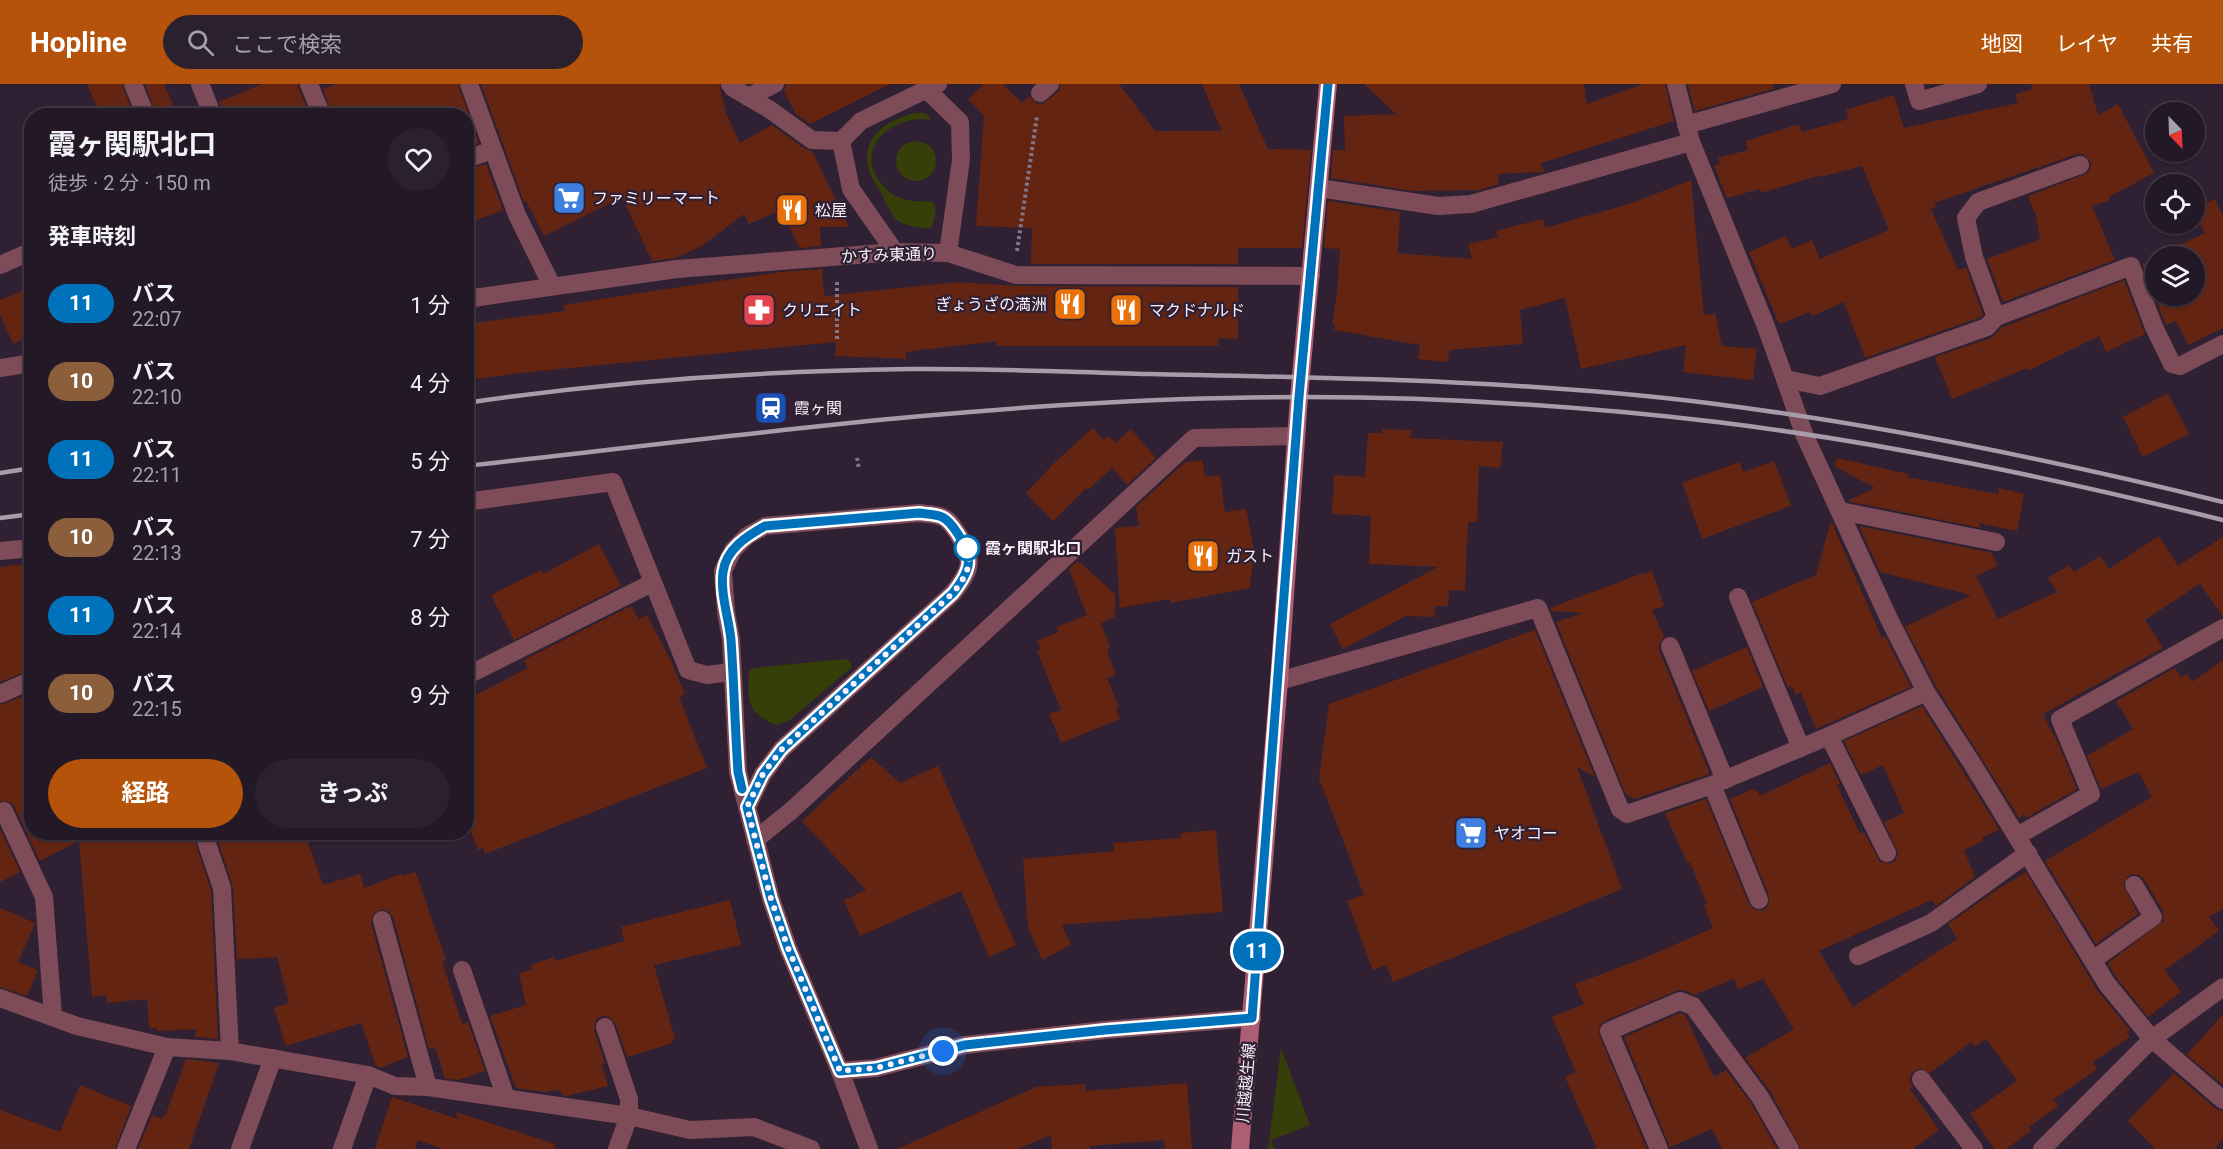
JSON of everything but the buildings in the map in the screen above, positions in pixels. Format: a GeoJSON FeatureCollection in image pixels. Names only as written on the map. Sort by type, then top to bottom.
{"type":"FeatureCollection","features":[{"type":"Feature","properties":{"kind":"main road","name":"川越越生線"},"geometry":{"type":"LineString","coordinates":[[1240,1149],[1279,681],[1296,436],[1328,84]]}},
{"type":"Feature","properties":{"kind":"street"},"geometry":{"type":"LineString","coordinates":[[133,84],[143,108]]}},
{"type":"Feature","properties":{"kind":"street"},"geometry":{"type":"LineString","coordinates":[[200,84],[210,108]]}},
{"type":"Feature","properties":{"kind":"street"},"geometry":{"type":"LineString","coordinates":[[309,84],[319,108]]}},
{"type":"Feature","properties":{"kind":"street"},"geometry":{"type":"LineString","coordinates":[[469,84],[517,215],[552,286]]}},
{"type":"Feature","properties":{"kind":"street"},"geometry":{"type":"LineString","coordinates":[[730,84],[812,140],[841,141],[861,121],[932,87],[960,122],[961,160],[948,253]]}},
{"type":"Feature","properties":{"kind":"street"},"geometry":{"type":"LineString","coordinates":[[748,98],[775,84]]}},
{"type":"Feature","properties":{"kind":"street"},"geometry":{"type":"LineString","coordinates":[[1676,84],[1689,134],[1765,324],[1804,434],[1890,621],[1926,692],[2028,853],[2107,984],[2152,1039],[2223,1100]]}},
{"type":"Feature","properties":{"kind":"street"},"geometry":{"type":"LineString","coordinates":[[1319,188],[1438,206],[1472,204],[1689,134],[1832,84]]}},
{"type":"Feature","properties":{"kind":"street"},"geometry":{"type":"LineString","coordinates":[[1914,84],[1919,101],[1978,84]]}},
{"type":"Feature","properties":{"kind":"street"},"geometry":{"type":"LineString","coordinates":[[841,141],[851,189],[895,252]]}},
{"type":"Feature","properties":{"kind":"street"},"geometry":{"type":"LineString","coordinates":[[474,156],[493,150]]}},
{"type":"Feature","properties":{"kind":"street"},"geometry":{"type":"LineString","coordinates":[[1996,317],[1974,257],[1966,218],[1978,201],[2080,165]]}},
{"type":"Feature","properties":{"kind":"street","name":"かすみ東通り"},"geometry":{"type":"LineString","coordinates":[[474,298],[677,268],[895,252],[948,253],[1016,275],[1311,276]]}},
{"type":"Feature","properties":{"kind":"street"},"geometry":{"type":"LineString","coordinates":[[0,265],[24,254]]}},
{"type":"Feature","properties":{"kind":"street"},"geometry":{"type":"LineString","coordinates":[[1785,379],[1820,386],[1987,327],[1996,317],[2132,266],[2154,327],[2172,364],[2180,366],[2223,344]]}},
{"type":"Feature","properties":{"kind":"street"},"geometry":{"type":"LineString","coordinates":[[0,368],[24,364]]}},
{"type":"Feature","properties":{"kind":"street"},"geometry":{"type":"LineString","coordinates":[[755,840],[792,810],[1194,438],[1296,436]]}},
{"type":"Feature","properties":{"kind":"street"},"geometry":{"type":"LineString","coordinates":[[474,501],[613,482],[688,670],[707,675],[731,672]]}},
{"type":"Feature","properties":{"kind":"street"},"geometry":{"type":"LineString","coordinates":[[1840,511],[1996,542]]}},
{"type":"Feature","properties":{"kind":"street"},"geometry":{"type":"LineString","coordinates":[[747,807],[763,774],[782,749],[953,593],[963,580],[970,564],[968,550],[953,525],[942,517],[919,513],[765,526],[747,536],[733,550],[723,571],[726,612],[731,639],[738,772],[755,840],[788,948],[840,1071],[869,1149]]}},
{"type":"Feature","properties":{"kind":"street"},"geometry":{"type":"LineString","coordinates":[[0,551],[24,549]]}},
{"type":"Feature","properties":{"kind":"street"},"geometry":{"type":"LineString","coordinates":[[474,672],[652,583]]}},
{"type":"Feature","properties":{"kind":"street"},"geometry":{"type":"LineString","coordinates":[[1738,597],[1801,748]]}},
{"type":"Feature","properties":{"kind":"street"},"geometry":{"type":"LineString","coordinates":[[1279,681],[1538,608],[1620,809],[1627,814],[1719,782],[1926,692]]}},
{"type":"Feature","properties":{"kind":"street"},"geometry":{"type":"LineString","coordinates":[[2017,836],[2091,794],[2060,719],[2223,628]]}},
{"type":"Feature","properties":{"kind":"street"},"geometry":{"type":"LineString","coordinates":[[1670,646],[1759,900]]}},
{"type":"Feature","properties":{"kind":"street"},"geometry":{"type":"LineString","coordinates":[[0,694],[24,684]]}},
{"type":"Feature","properties":{"kind":"street"},"geometry":{"type":"LineString","coordinates":[[1829,736],[1887,853]]}},
{"type":"Feature","properties":{"kind":"street"},"geometry":{"type":"LineString","coordinates":[[4,811],[44,897],[53,1016]]}},
{"type":"Feature","properties":{"kind":"street"},"geometry":{"type":"LineString","coordinates":[[206,840],[222,888],[230,1051]]}},
{"type":"Feature","properties":{"kind":"street"},"geometry":{"type":"LineString","coordinates":[[1858,956],[1931,923],[2028,853]]}},
{"type":"Feature","properties":{"kind":"street"},"geometry":{"type":"LineString","coordinates":[[2093,960],[2153,917],[2134,885]]}},
{"type":"Feature","properties":{"kind":"street"},"geometry":{"type":"LineString","coordinates":[[382,920],[428,1087]]}},
{"type":"Feature","properties":{"kind":"street"},"geometry":{"type":"LineString","coordinates":[[462,970],[506,1098]]}},
{"type":"Feature","properties":{"kind":"street"},"geometry":{"type":"LineString","coordinates":[[2042,1149],[2152,1039],[2223,987]]}},
{"type":"Feature","properties":{"kind":"street"},"geometry":{"type":"LineString","coordinates":[[0,998],[77,1026],[167,1047],[230,1051],[368,1075],[395,1086],[428,1087],[629,1116],[690,1130],[754,1127],[812,1149]]}},
{"type":"Feature","properties":{"kind":"street"},"geometry":{"type":"LineString","coordinates":[[1659,1149],[1609,1031],[1680,1001],[1693,1006],[1760,1097],[1790,1149]]}},
{"type":"Feature","properties":{"kind":"street"},"geometry":{"type":"LineString","coordinates":[[840,1071],[876,1068],[965,1045],[1252,1018]]}},
{"type":"Feature","properties":{"kind":"street"},"geometry":{"type":"LineString","coordinates":[[605,1027],[628,1099],[629,1116],[617,1149]]}},
{"type":"Feature","properties":{"kind":"street"},"geometry":{"type":"LineString","coordinates":[[126,1149],[167,1047]]}},
{"type":"Feature","properties":{"kind":"street"},"geometry":{"type":"LineString","coordinates":[[240,1149],[273,1058]]}},
{"type":"Feature","properties":{"kind":"street"},"geometry":{"type":"LineString","coordinates":[[342,1149],[368,1075]]}},
{"type":"Feature","properties":{"kind":"street"},"geometry":{"type":"LineString","coordinates":[[1921,1079],[1974,1149]]}},
{"type":"Feature","properties":{"kind":"path"},"geometry":{"type":"LineString","coordinates":[[1016,254],[1041,87]]}},
{"type":"Feature","properties":{"kind":"path"},"geometry":{"type":"LineString","coordinates":[[837,281],[837,341]]}},
{"type":"Feature","properties":{"kind":"path"},"geometry":{"type":"LineString","coordinates":[[857,458],[859,469]]}},
{"type":"Feature","properties":{"kind":"green space"},"geometry":{"type":"Polygon","coordinates":[[[915,113],[924,113],[931,118],[903,123],[891,128],[874,147],[872,158],[874,171],[893,195],[908,200],[933,202],[935,218],[932,227],[929,228],[912,226],[897,220],[887,206],[868,166],[867,155],[873,137],[888,124],[915,113]]]}},
{"type":"Feature","properties":{"kind":"green space"},"geometry":{"type":"Polygon","coordinates":[[[916,141],[930,147],[936,161],[930,175],[916,181],[902,175],[896,161],[902,147],[916,141]]]}},
{"type":"Feature","properties":{"kind":"green space"},"geometry":{"type":"Polygon","coordinates":[[[845,659],[851,662],[852,667],[790,720],[776,725],[759,716],[754,710],[749,698],[749,671],[753,668],[845,659]]]}},
{"type":"Feature","properties":{"kind":"green space"},"geometry":{"type":"Polygon","coordinates":[[[1281,1048],[1310,1125],[1271,1140],[1274,1149],[1268,1149],[1281,1048]]]}},
{"type":"Feature","properties":{"kind":"railway"},"geometry":{"type":"LineString","coordinates":[[474,402],[687,378],[909,369],[1429,381],[1569,389],[1708,403],[1903,433],[2031,458],[2223,502]]}},
{"type":"Feature","properties":{"kind":"railway"},"geometry":{"type":"LineString","coordinates":[[474,465],[751,433],[942,414],[1132,401],[1350,397],[1473,401],[1656,415],[1845,440],[2098,490],[2223,520]]}},
{"type":"Feature","properties":{"kind":"railway"},"geometry":{"type":"LineString","coordinates":[[0,473],[24,469]]}},
{"type":"Feature","properties":{"kind":"railway"},"geometry":{"type":"LineString","coordinates":[[0,518],[24,515]]}},
{"type":"Feature","properties":{"kind":"bus line","name":"11"},"geometry":{"type":"LineString","coordinates":[[742,789],[738,772],[731,639],[726,612],[723,571],[733,550],[747,536],[765,526],[919,513],[942,517],[953,525],[968,550],[970,564],[963,580],[953,593],[782,749],[763,774],[747,807],[771,899],[788,948],[840,1071],[876,1068],[965,1045],[1105,1030],[1252,1018],[1299,397],[1328,84]]}},
{"type":"Feature","properties":{"kind":"place","name":"ファミリーマート"},"geometry":{"type":"Point","coordinates":[569,198]}},
{"type":"Feature","properties":{"kind":"place","name":"松屋"},"geometry":{"type":"Point","coordinates":[792,210]}},
{"type":"Feature","properties":{"kind":"place","name":"ぎょうざの満洲"},"geometry":{"type":"Point","coordinates":[1070,304]}},
{"type":"Feature","properties":{"kind":"place","name":"クリエイト"},"geometry":{"type":"Point","coordinates":[759,310]}},
{"type":"Feature","properties":{"kind":"place","name":"マクドナルド"},"geometry":{"type":"Point","coordinates":[1126,310]}},
{"type":"Feature","properties":{"kind":"place","name":"霞ヶ関"},"geometry":{"type":"Point","coordinates":[771,408]}},
{"type":"Feature","properties":{"kind":"place","name":"霞ヶ関駅北口"},"geometry":{"type":"Point","coordinates":[967,548]}},
{"type":"Feature","properties":{"kind":"place","name":"ガスト"},"geometry":{"type":"Point","coordinates":[1203,556]}},
{"type":"Feature","properties":{"kind":"place","name":"ヤオコー"},"geometry":{"type":"Point","coordinates":[1471,833]}},
{"type":"Feature","properties":{"kind":"route"},"geometry":{"type":"LineString","coordinates":[[943,1051],[876,1068],[840,1071],[788,948],[771,899],[747,807],[763,774],[782,749],[953,593],[963,580],[970,564],[967,548]]}}]}
